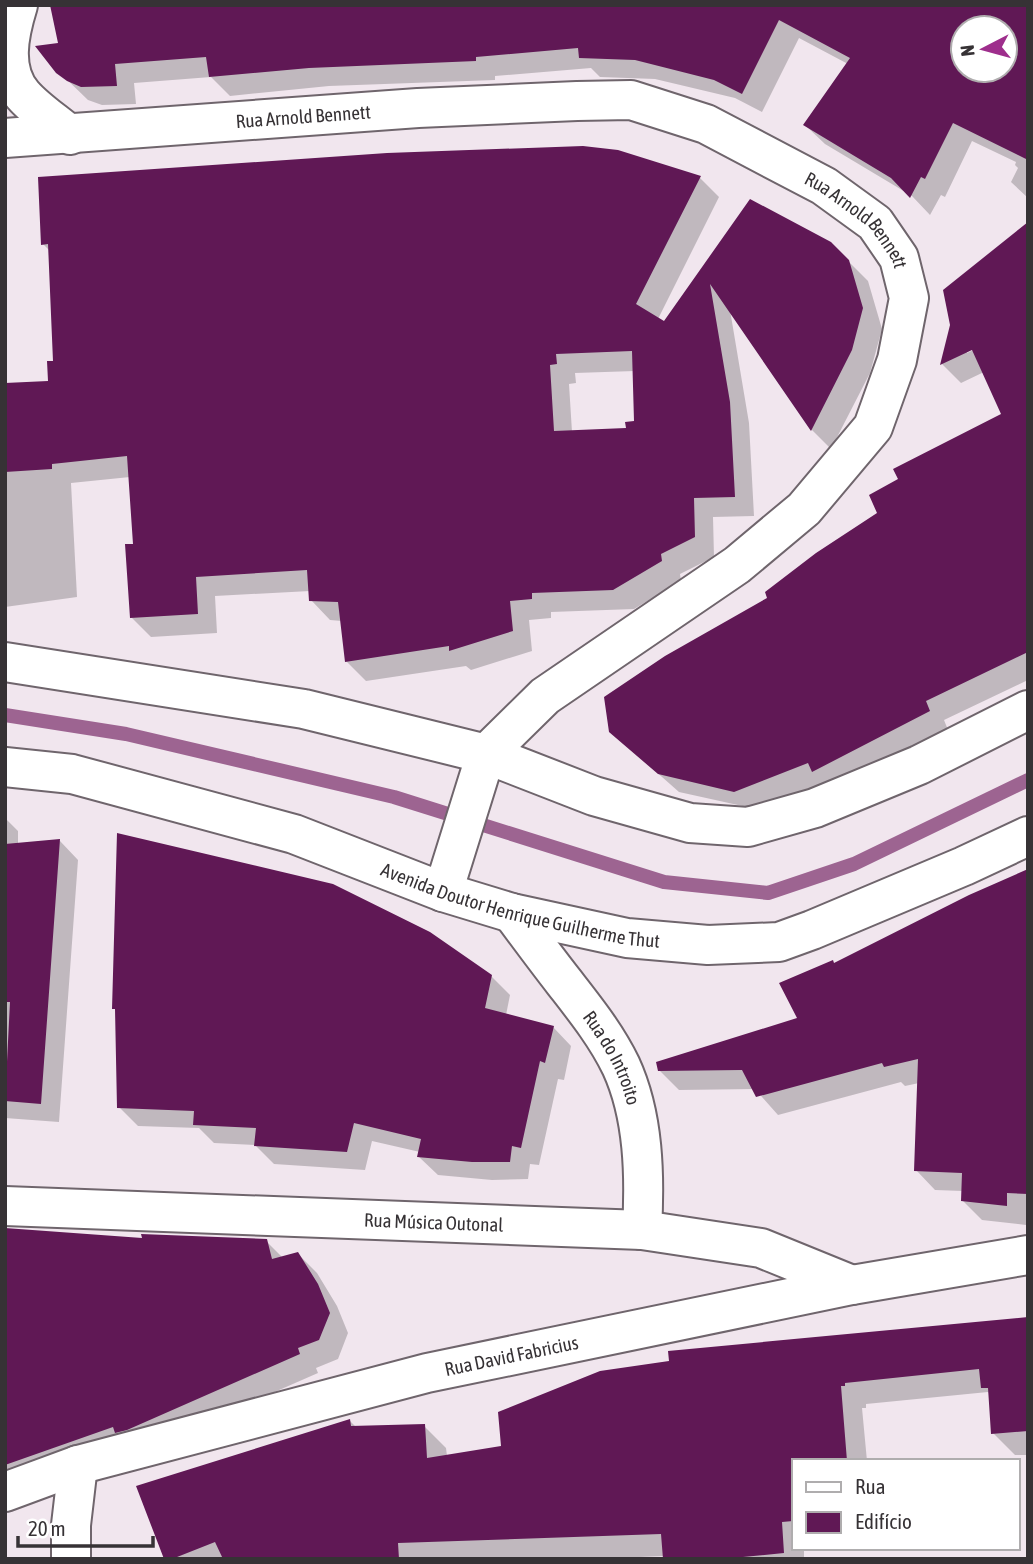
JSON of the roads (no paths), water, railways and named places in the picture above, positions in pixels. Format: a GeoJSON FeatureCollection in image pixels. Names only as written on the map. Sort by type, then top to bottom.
{"type":"FeatureCollection","features":[{"type":"Feature","properties":{"kind":"street"},"geometry":{"type":"LineString","coordinates":[[18,5],[9,35],[10,71],[22,94],[70,135]]}},
{"type":"Feature","properties":{"kind":"street","name":"Rua Arnold Bennett"},"geometry":{"type":"LineString","coordinates":[[5,138],[418,108],[631,100],[706,124],[824,186],[875,223],[899,258],[909,298],[897,360],[873,427],[804,509],[737,565],[545,696],[486,754],[443,892]]}},
{"type":"Feature","properties":{"kind":"street"},"geometry":{"type":"LineString","coordinates":[[5,662],[304,709],[486,754],[593,796],[690,823],[748,827],[815,808],[906,770],[1028,710]]}},
{"type":"Feature","properties":{"kind":"street","name":"Avenida Doutor Henrique Guilherme Thut"},"geometry":{"type":"LineString","coordinates":[[5,767],[72,774],[294,834],[443,892],[512,913],[626,938],[708,946],[779,942],[952,872],[1028,836]]}},
{"type":"Feature","properties":{"kind":"street","name":"Rua do Introito"},"geometry":{"type":"LineString","coordinates":[[512,913],[588,1012],[621,1067],[633,1103],[641,1148],[645,1181],[642,1230]]}},
{"type":"Feature","properties":{"kind":"street","name":"Rua Música Outonal"},"geometry":{"type":"LineString","coordinates":[[5,1206],[642,1230],[761,1248],[852,1285]]}},
{"type":"Feature","properties":{"kind":"street","name":"Rua David Fabricius"},"geometry":{"type":"LineString","coordinates":[[5,1492],[78,1465],[427,1373],[852,1285],[1028,1255]]}},
{"type":"Feature","properties":{"kind":"street"},"geometry":{"type":"LineString","coordinates":[[71,1559],[71,1525],[78,1465]]}},
{"type":"Feature","properties":{"kind":"waterway"},"geometry":{"type":"LineString","coordinates":[[5,715],[126,734],[394,797],[664,882],[768,893],[854,864],[1028,780]]}}]}
